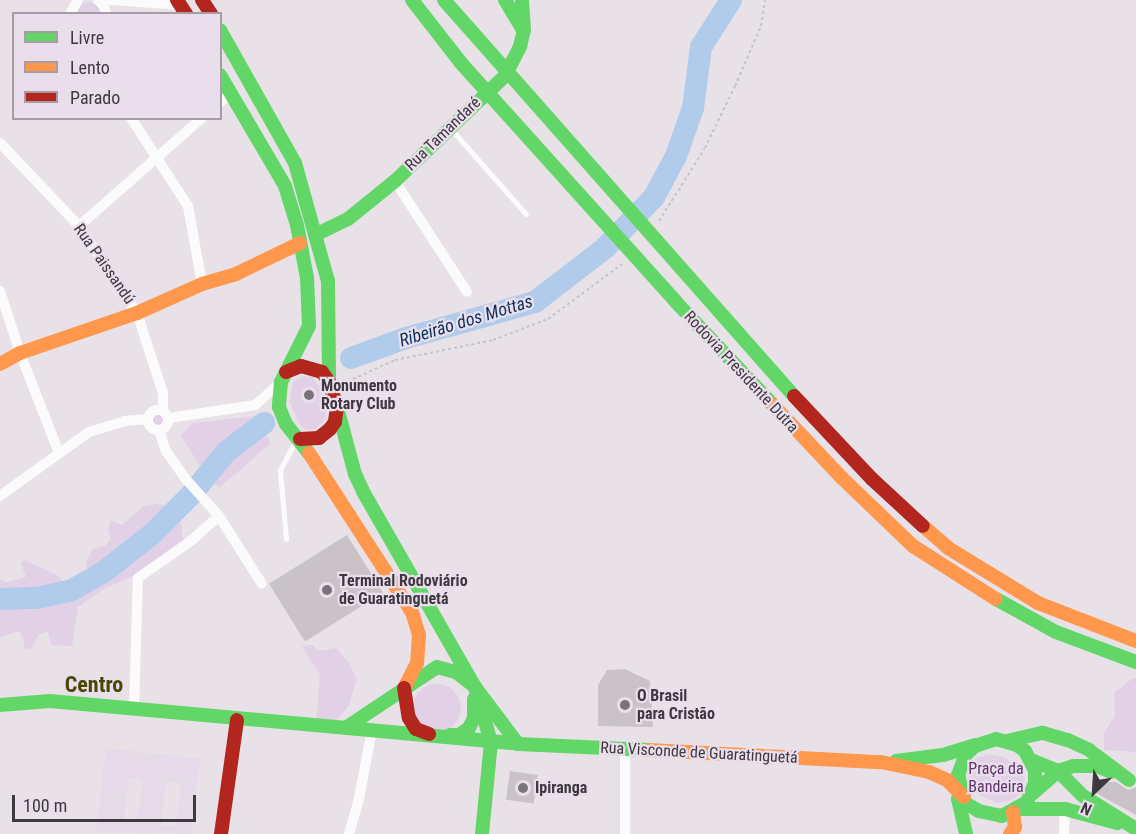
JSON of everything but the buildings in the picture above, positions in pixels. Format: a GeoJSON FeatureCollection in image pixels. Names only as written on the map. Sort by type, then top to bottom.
{"type":"FeatureCollection","features":[{"type":"Feature","properties":{"kind":"main road"},"geometry":{"type":"LineString","coordinates":[[404,0],[461,63]]}},
{"type":"Feature","properties":{"kind":"main road","name":"Rodovia Presidente Dutra"},"geometry":{"type":"LineString","coordinates":[[412,0],[461,63],[675,301],[842,478],[913,546],[1005,605],[1056,632],[1136,662]]}},
{"type":"Feature","properties":{"kind":"main road","name":"Rodovia Presidente Dutra"},"geometry":{"type":"LineString","coordinates":[[444,0],[756,355],[872,479],[948,548],[1038,603],[1136,641]]}},
{"type":"Feature","properties":{"kind":"main road"},"geometry":{"type":"LineString","coordinates":[[452,0],[485,44]]}},
{"type":"Feature","properties":{"kind":"main road"},"geometry":{"type":"LineString","coordinates":[[505,0],[524,30]]}},
{"type":"Feature","properties":{"kind":"main road","name":"Rua Tamandaré"},"geometry":{"type":"LineString","coordinates":[[315,235],[348,219],[395,181],[505,76],[520,46],[524,30],[522,0]]}},
{"type":"Feature","properties":{"kind":"main road"},"geometry":{"type":"LineString","coordinates":[[222,34],[295,163],[328,281],[330,386]]}},
{"type":"Feature","properties":{"kind":"main road"},"geometry":{"type":"LineString","coordinates":[[222,78],[285,186],[307,278],[309,326],[283,377],[279,407],[286,424],[300,439],[415,619],[419,635],[417,663],[404,688],[409,718],[416,729],[430,734]]}},
{"type":"Feature","properties":{"kind":"main road"},"geometry":{"type":"LineString","coordinates":[[0,364],[20,353],[137,313],[202,284],[236,274],[300,243]]}},
{"type":"Feature","properties":{"kind":"main road"},"geometry":{"type":"LineString","coordinates":[[283,377],[301,366],[313,367],[322,372],[330,386],[355,474],[364,495],[475,687],[518,744]]}},
{"type":"Feature","properties":{"kind":"main road"},"geometry":{"type":"LineString","coordinates":[[300,439],[319,438],[330,429],[335,422],[337,407]]}},
{"type":"Feature","properties":{"kind":"main road"},"geometry":{"type":"LineString","coordinates":[[347,728],[437,667],[456,672],[475,687],[491,742],[482,834]]}},
{"type":"Feature","properties":{"kind":"main road"},"geometry":{"type":"LineString","coordinates":[[446,736],[459,735],[469,728],[474,718],[475,687]]}},
{"type":"Feature","properties":{"kind":"main road","name":"Rua Visconde de Guaratinguetá"},"geometry":{"type":"LineString","coordinates":[[0,705],[50,700],[237,720],[430,734],[491,742],[881,762],[929,772],[947,780],[961,798]]}},
{"type":"Feature","properties":{"kind":"main road"},"geometry":{"type":"LineString","coordinates":[[221,834],[237,720]]}},
{"type":"Feature","properties":{"kind":"main road"},"geometry":{"type":"LineString","coordinates":[[966,834],[958,775],[961,764],[975,746],[985,741],[1007,741],[1042,733],[1068,740],[1089,750],[1132,780]]}},
{"type":"Feature","properties":{"kind":"main road","name":"Rua Visconde de Guaratinguetá"},"geometry":{"type":"LineString","coordinates":[[881,762],[943,755],[985,741]]}},
{"type":"Feature","properties":{"kind":"main road"},"geometry":{"type":"LineString","coordinates":[[1007,741],[1025,751],[1031,760],[1035,783],[1032,794]]}},
{"type":"Feature","properties":{"kind":"main road"},"geometry":{"type":"LineString","coordinates":[[1031,760],[1058,771],[1083,796],[1134,828]]}},
{"type":"Feature","properties":{"kind":"main road"},"geometry":{"type":"LineString","coordinates":[[1010,834],[1016,827],[1016,811],[1058,771],[1073,766],[1096,766],[1132,780]]}},
{"type":"Feature","properties":{"kind":"main road"},"geometry":{"type":"LineString","coordinates":[[961,798],[990,815],[1016,811],[1065,809],[1134,828]]}},
{"type":"Feature","properties":{"kind":"street"},"geometry":{"type":"LineString","coordinates":[[111,0],[181,6]]}},
{"type":"Feature","properties":{"kind":"street"},"geometry":{"type":"LineString","coordinates":[[132,120],[188,206],[202,284]]}},
{"type":"Feature","properties":{"kind":"street"},"geometry":{"type":"LineString","coordinates":[[79,226],[200,120]]}},
{"type":"Feature","properties":{"kind":"street","name":"Rua Paissandú"},"geometry":{"type":"LineString","coordinates":[[0,143],[79,226],[137,313],[163,393],[166,414]]}},
{"type":"Feature","properties":{"kind":"street"},"geometry":{"type":"LineString","coordinates":[[395,181],[467,292]]}},
{"type":"Feature","properties":{"kind":"street"},"geometry":{"type":"LineString","coordinates":[[0,291],[20,353],[59,453]]}},
{"type":"Feature","properties":{"kind":"street"},"geometry":{"type":"LineString","coordinates":[[166,414],[165,428],[159,430],[150,426],[148,420],[153,411],[166,414],[255,405],[283,377]]}},
{"type":"Feature","properties":{"kind":"street"},"geometry":{"type":"LineString","coordinates":[[0,496],[89,432],[124,421],[148,420]]}},
{"type":"Feature","properties":{"kind":"street"},"geometry":{"type":"LineString","coordinates":[[159,430],[166,451],[184,477],[219,516],[262,584]]}},
{"type":"Feature","properties":{"kind":"street"},"geometry":{"type":"LineString","coordinates":[[134,708],[138,579],[192,540],[219,516]]}},
{"type":"Feature","properties":{"kind":"street"},"geometry":{"type":"LineString","coordinates":[[349,834],[359,798],[372,730]]}},
{"type":"Feature","properties":{"kind":"street"},"geometry":{"type":"LineString","coordinates":[[625,748],[625,834]]}},
{"type":"Feature","properties":{"kind":"street"},"geometry":{"type":"LineString","coordinates":[[1064,834],[1065,809]]}},
{"type":"Feature","properties":{"kind":"lane"},"geometry":{"type":"LineString","coordinates":[[450,128],[526,214]]}},
{"type":"Feature","properties":{"kind":"lane"},"geometry":{"type":"LineString","coordinates":[[286,539],[280,470],[292,447],[300,439]]}},
{"type":"Feature","properties":{"kind":"path"},"geometry":{"type":"LineString","coordinates":[[658,223],[705,148],[735,86],[761,26],[765,0]]}},
{"type":"Feature","properties":{"kind":"path"},"geometry":{"type":"LineString","coordinates":[[330,386],[395,360],[493,340],[548,319],[623,262]]}},
{"type":"Feature","properties":{"kind":"shaded area"},"geometry":{"type":"Polygon","coordinates":[[[106,748],[200,759],[191,834],[96,832],[106,748]],[[129,778],[124,820],[137,823],[142,780],[129,778]],[[166,782],[161,825],[176,827],[181,784],[166,782]]]}},
{"type":"Feature","properties":{"kind":"green space"},"geometry":{"type":"Polygon","coordinates":[[[89,2],[97,5],[100,12],[76,12],[81,4],[89,2]]]}},
{"type":"Feature","properties":{"kind":"green space"},"geometry":{"type":"Polygon","coordinates":[[[302,376],[312,377],[319,386],[324,401],[326,418],[316,429],[307,430],[300,425],[289,401],[293,382],[302,376]]]}},
{"type":"Feature","properties":{"kind":"green space"},"geometry":{"type":"Polygon","coordinates":[[[159,412],[165,414],[167,420],[165,426],[159,428],[153,426],[151,420],[153,414],[159,412]]]}},
{"type":"Feature","properties":{"kind":"green space"},"geometry":{"type":"Polygon","coordinates":[[[257,416],[271,443],[219,488],[199,464],[181,436],[192,423],[257,416]]]}},
{"type":"Feature","properties":{"kind":"green space"},"geometry":{"type":"Polygon","coordinates":[[[169,505],[172,520],[181,523],[183,541],[137,574],[102,590],[78,607],[72,646],[51,645],[48,632],[39,634],[32,648],[25,650],[22,635],[18,631],[0,638],[0,580],[7,582],[26,577],[21,564],[24,560],[57,575],[65,584],[88,572],[86,564],[92,549],[105,546],[111,539],[108,530],[111,520],[122,525],[144,506],[169,505]]]}},
{"type":"Feature","properties":{"kind":"green space"},"geometry":{"type":"Polygon","coordinates":[[[313,645],[318,651],[336,648],[349,663],[357,679],[349,705],[337,720],[316,722],[320,675],[302,646],[313,645]]]}},
{"type":"Feature","properties":{"kind":"green space"},"geometry":{"type":"Polygon","coordinates":[[[1136,678],[1136,752],[1104,750],[1104,733],[1115,715],[1114,693],[1136,678]]]}},
{"type":"Feature","properties":{"kind":"green space"},"geometry":{"type":"Polygon","coordinates":[[[437,684],[454,691],[461,708],[454,725],[437,732],[420,725],[413,708],[420,691],[437,684]]]}},
{"type":"Feature","properties":{"kind":"green space","name":"Praça da Bandeira"},"geometry":{"type":"Polygon","coordinates":[[[989,754],[1004,757],[1019,767],[1025,779],[1021,794],[1011,800],[998,803],[983,797],[969,786],[967,771],[975,759],[989,754]]]}},
{"type":"Feature","properties":{"kind":"waterway","name":"Ribeirão dos Mottas"},"geometry":{"type":"LineString","coordinates":[[351,358],[406,338],[535,302],[605,248],[654,197],[676,156],[693,108],[701,47],[731,0]]}},
{"type":"Feature","properties":{"kind":"waterway","name":"Ribeirão dos Mottas"},"geometry":{"type":"LineString","coordinates":[[0,599],[36,598],[70,591],[105,571],[152,534],[190,496],[226,452],[264,423]]}},
{"type":"Feature","properties":{"kind":"traffic: fast"},"geometry":{"type":"LineString","coordinates":[[412,0],[461,63],[675,301],[772,404]]}},
{"type":"Feature","properties":{"kind":"traffic: fast"},"geometry":{"type":"LineString","coordinates":[[444,0],[794,396]]}},
{"type":"Feature","properties":{"kind":"traffic: fast"},"geometry":{"type":"LineString","coordinates":[[505,0],[522,28]]}},
{"type":"Feature","properties":{"kind":"traffic: fast"},"geometry":{"type":"LineString","coordinates":[[315,235],[348,219],[395,181],[505,76],[520,46],[524,30],[522,0]]}},
{"type":"Feature","properties":{"kind":"traffic: fast"},"geometry":{"type":"LineString","coordinates":[[222,34],[295,163],[328,281],[329,382]]}},
{"type":"Feature","properties":{"kind":"traffic: fast"},"geometry":{"type":"LineString","coordinates":[[222,78],[285,186],[297,225],[307,278],[309,326],[281,382],[279,407],[286,424],[309,453]]}},
{"type":"Feature","properties":{"kind":"traffic: fast"},"geometry":{"type":"LineString","coordinates":[[337,407],[355,474],[365,495],[475,687],[518,744]]}},
{"type":"Feature","properties":{"kind":"traffic: fast"},"geometry":{"type":"LineString","coordinates":[[996,599],[1056,632],[1136,662]]}},
{"type":"Feature","properties":{"kind":"traffic: fast"},"geometry":{"type":"LineString","coordinates":[[347,727],[437,667],[456,672],[475,687],[491,742],[482,834]]}},
{"type":"Feature","properties":{"kind":"traffic: fast"},"geometry":{"type":"LineString","coordinates":[[450,735],[459,735],[469,728],[474,718],[474,699]]}},
{"type":"Feature","properties":{"kind":"traffic: fast"},"geometry":{"type":"LineString","coordinates":[[0,705],[50,701],[518,744],[649,750]]}},
{"type":"Feature","properties":{"kind":"traffic: fast"},"geometry":{"type":"LineString","coordinates":[[1007,741],[1043,733],[1068,740],[1089,750],[1129,780]]}},
{"type":"Feature","properties":{"kind":"traffic: fast"},"geometry":{"type":"LineString","coordinates":[[996,739],[1017,745],[1025,751],[1035,771],[1035,783],[1027,802],[1002,816],[979,811],[958,799],[964,797],[958,775],[966,754],[975,746],[996,739]]}},
{"type":"Feature","properties":{"kind":"traffic: fast"},"geometry":{"type":"LineString","coordinates":[[896,761],[943,755],[975,745]]}},
{"type":"Feature","properties":{"kind":"traffic: fast"},"geometry":{"type":"LineString","coordinates":[[1031,760],[1058,771],[1083,796],[1136,829]]}},
{"type":"Feature","properties":{"kind":"traffic: fast"},"geometry":{"type":"LineString","coordinates":[[1032,794],[1058,771],[1073,766],[1097,766],[1111,772]]}},
{"type":"Feature","properties":{"kind":"traffic: fast"},"geometry":{"type":"LineString","coordinates":[[958,799],[966,834]]}},
{"type":"Feature","properties":{"kind":"traffic: fast"},"geometry":{"type":"LineString","coordinates":[[1020,809],[1065,809],[1117,823]]}},
{"type":"Feature","properties":{"kind":"traffic: slow"},"geometry":{"type":"LineString","coordinates":[[0,364],[20,353],[137,313],[202,284],[236,274],[300,243]]}},
{"type":"Feature","properties":{"kind":"traffic: slow"},"geometry":{"type":"LineString","coordinates":[[772,404],[842,478],[913,546],[996,599]]}},
{"type":"Feature","properties":{"kind":"traffic: slow"},"geometry":{"type":"LineString","coordinates":[[309,453],[412,612],[419,635],[417,663],[404,688]]}},
{"type":"Feature","properties":{"kind":"traffic: slow"},"geometry":{"type":"LineString","coordinates":[[923,526],[948,548],[1038,603],[1136,641]]}},
{"type":"Feature","properties":{"kind":"traffic: slow"},"geometry":{"type":"LineString","coordinates":[[649,750],[881,762],[929,772],[947,780],[964,797]]}},
{"type":"Feature","properties":{"kind":"traffic: slow"},"geometry":{"type":"LineString","coordinates":[[1010,834],[1015,827],[1013,812]]}},
{"type":"Feature","properties":{"kind":"traffic: jam"},"geometry":{"type":"LineString","coordinates":[[177,0],[185,12]]}},
{"type":"Feature","properties":{"kind":"traffic: jam"},"geometry":{"type":"LineString","coordinates":[[202,0],[210,12]]}},
{"type":"Feature","properties":{"kind":"traffic: jam"},"geometry":{"type":"LineString","coordinates":[[286,372],[301,366],[322,372],[329,382],[337,407],[335,422],[330,429],[319,438],[300,439]]}},
{"type":"Feature","properties":{"kind":"traffic: jam"},"geometry":{"type":"LineString","coordinates":[[794,396],[872,479],[923,526]]}},
{"type":"Feature","properties":{"kind":"traffic: jam"},"geometry":{"type":"LineString","coordinates":[[404,688],[409,718],[416,729],[429,734]]}},
{"type":"Feature","properties":{"kind":"traffic: jam"},"geometry":{"type":"LineString","coordinates":[[221,834],[237,720]]}},
{"type":"Feature","properties":{"kind":"place","name":"Monumento Rotary Club"},"geometry":{"type":"Point","coordinates":[309,395]}},
{"type":"Feature","properties":{"kind":"place","name":"Terminal Rodoviário de Guaratinguetá"},"geometry":{"type":"Point","coordinates":[327,590]}},
{"type":"Feature","properties":{"kind":"place","name":"O Brasil para Cristão"},"geometry":{"type":"Point","coordinates":[625,705]}},
{"type":"Feature","properties":{"kind":"place","name":"Ipiranga"},"geometry":{"type":"Point","coordinates":[523,788]}},
{"type":"Feature","properties":{"kind":"district","name":"Centro"},"geometry":{"type":"Point","coordinates":[94,685]}}]}
